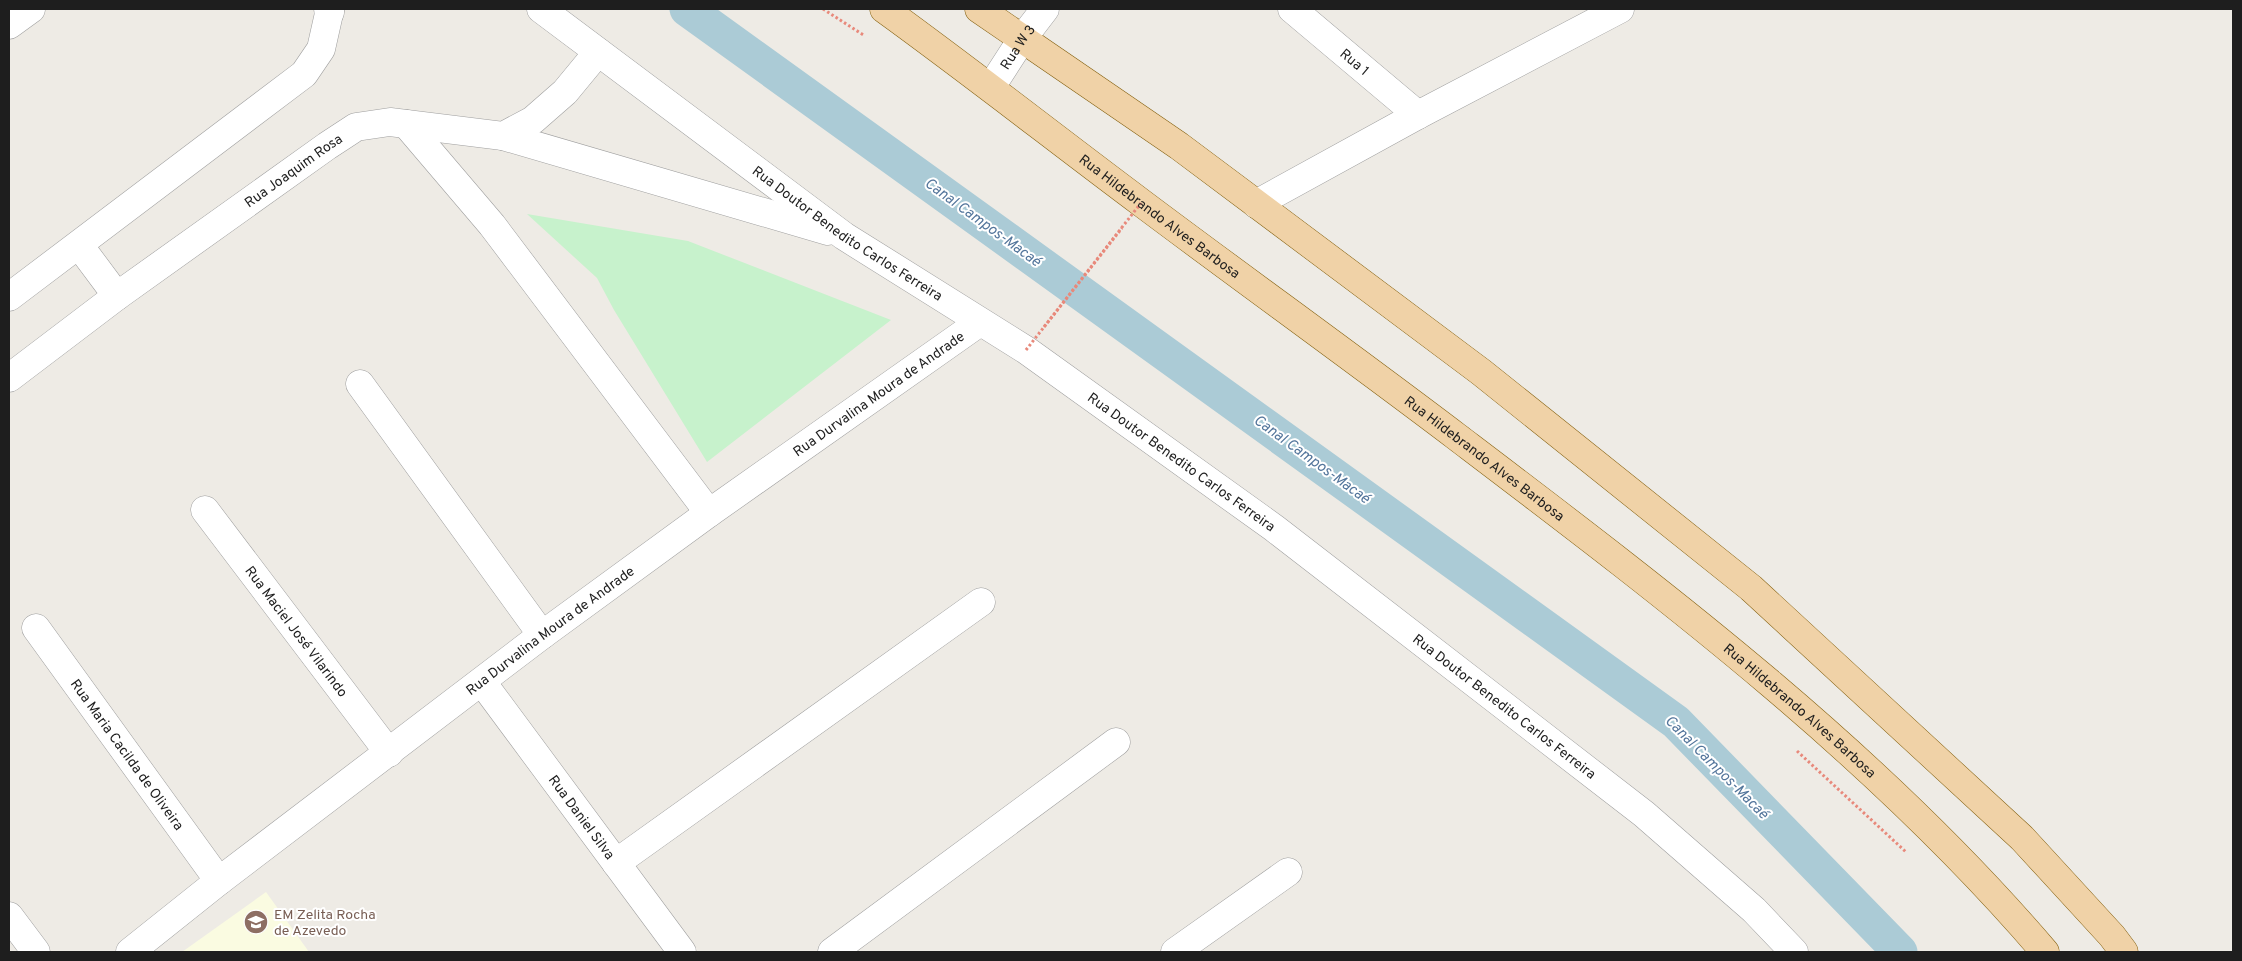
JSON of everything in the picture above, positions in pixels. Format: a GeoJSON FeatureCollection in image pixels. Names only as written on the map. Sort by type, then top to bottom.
{"type":"FeatureCollection","features":[{"type":"Feature","properties":{"kind":"main road","name":"Rua Hildebrando Alves Barbosa"},"geometry":{"type":"LineString","coordinates":[[884,9],[991,87],[1133,208],[1308,324],[1617,558],[1786,695],[1932,830],[2015,917],[2045,952]]}},
{"type":"Feature","properties":{"kind":"main road"},"geometry":{"type":"LineString","coordinates":[[979,9],[1179,146],[1481,372],[1751,588],[2022,838],[2112,936],[2124,952]]}},
{"type":"Feature","properties":{"kind":"street"},"geometry":{"type":"LineString","coordinates":[[9,25],[31,9]]}},
{"type":"Feature","properties":{"kind":"street","name":"Rua Doutor Benedito Carlos Ferreira"},"geometry":{"type":"LineString","coordinates":[[541,9],[844,236],[980,322],[1030,345],[1274,528],[1644,814],[1754,910],[1794,952]]}},
{"type":"Feature","properties":{"kind":"street","name":"Rua W 3"},"geometry":{"type":"LineString","coordinates":[[991,87],[1022,39],[1045,9]]}},
{"type":"Feature","properties":{"kind":"street","name":"Rua 1"},"geometry":{"type":"LineString","coordinates":[[1292,9],[1418,115]]}},
{"type":"Feature","properties":{"kind":"street"},"geometry":{"type":"LineString","coordinates":[[1256,204],[1418,115],[1620,9]]}},
{"type":"Feature","properties":{"kind":"street"},"geometry":{"type":"LineString","coordinates":[[9,297],[304,74],[321,48],[330,10]]}},
{"type":"Feature","properties":{"kind":"street"},"geometry":{"type":"LineString","coordinates":[[503,136],[533,120],[564,92],[598,52]]}},
{"type":"Feature","properties":{"kind":"street","name":"Rua Joaquim Rosa"},"geometry":{"type":"LineString","coordinates":[[9,378],[117,296],[356,127],[390,122],[503,136],[844,236]]}},
{"type":"Feature","properties":{"kind":"street"},"geometry":{"type":"LineString","coordinates":[[406,124],[492,225],[709,513]]}},
{"type":"Feature","properties":{"kind":"street"},"geometry":{"type":"LineString","coordinates":[[79,245],[117,296]]}},
{"type":"Feature","properties":{"kind":"street","name":"Rua Durvalina Moura de Andrade"},"geometry":{"type":"LineString","coordinates":[[130,952],[219,881],[542,635],[709,513],[980,322]]}},
{"type":"Feature","properties":{"kind":"street"},"geometry":{"type":"LineString","coordinates":[[360,384],[542,635]]}},
{"type":"Feature","properties":{"kind":"street","name":"Rua Maciel José Vilarindo"},"geometry":{"type":"LineString","coordinates":[[205,510],[389,753]]}},
{"type":"Feature","properties":{"kind":"street"},"geometry":{"type":"LineString","coordinates":[[616,864],[981,602]]}},
{"type":"Feature","properties":{"kind":"street","name":"Rua Maria Cacilda de Oliveira"},"geometry":{"type":"LineString","coordinates":[[36,628],[219,881]]}},
{"type":"Feature","properties":{"kind":"street","name":"Rua Daniel Silva"},"geometry":{"type":"LineString","coordinates":[[482,682],[682,952]]}},
{"type":"Feature","properties":{"kind":"street"},"geometry":{"type":"LineString","coordinates":[[832,952],[1116,742]]}},
{"type":"Feature","properties":{"kind":"street"},"geometry":{"type":"LineString","coordinates":[[1175,952],[1288,872]]}},
{"type":"Feature","properties":{"kind":"street"},"geometry":{"type":"LineString","coordinates":[[9,916],[36,952]]}},
{"type":"Feature","properties":{"kind":"path"},"geometry":{"type":"LineString","coordinates":[[823,9],[872,41]]}},
{"type":"Feature","properties":{"kind":"path"},"geometry":{"type":"LineString","coordinates":[[1030,345],[1133,208]]}},
{"type":"Feature","properties":{"kind":"path"},"geometry":{"type":"LineString","coordinates":[[1030,345],[1133,208]]}},
{"type":"Feature","properties":{"kind":"path"},"geometry":{"type":"LineString","coordinates":[[1790,744],[1912,858]]}},
{"type":"Feature","properties":{"kind":"shaded area","name":"EM Zelita Rocha de Azevedo"},"geometry":{"type":"Polygon","coordinates":[[[266,892],[309,952],[182,952],[266,892]]]}},
{"type":"Feature","properties":{"kind":"green space"},"geometry":{"type":"Polygon","coordinates":[[[527,214],[688,241],[891,320],[707,462],[614,310],[597,278],[527,214]]]}},
{"type":"Feature","properties":{"kind":"waterway","name":"Canal Campos-Macaé"},"geometry":{"type":"LineString","coordinates":[[687,9],[1676,722],[1900,952]]}},
{"type":"Feature","properties":{"kind":"place","name":"EM Zelita Rocha de Azevedo"},"geometry":{"type":"Point","coordinates":[256,922]}}]}
